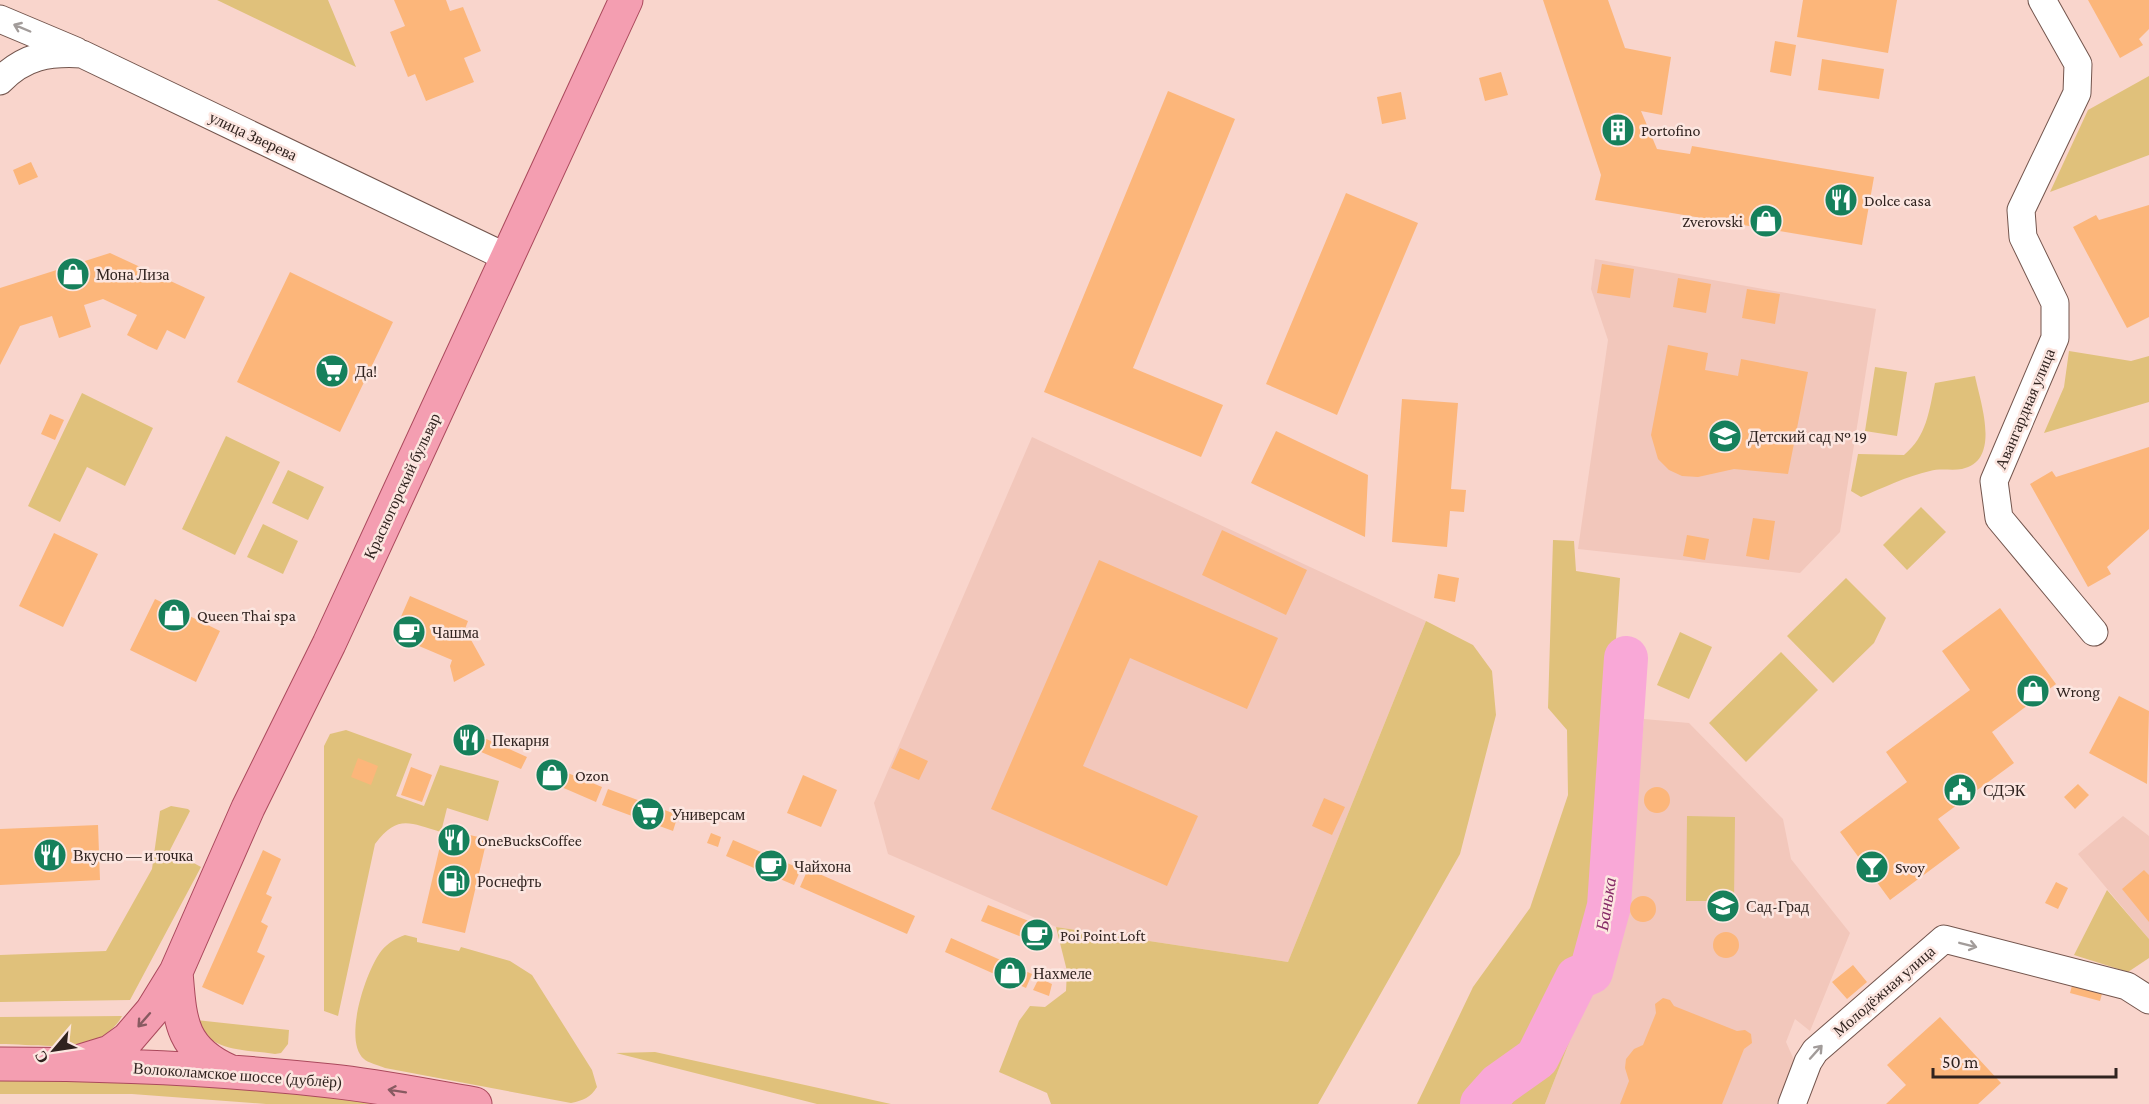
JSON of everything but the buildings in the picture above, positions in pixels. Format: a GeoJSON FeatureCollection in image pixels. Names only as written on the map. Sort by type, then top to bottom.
{"type":"FeatureCollection","features":[{"type":"Feature","properties":{"kind":"main road","name":"Красногорский бульвар"},"geometry":{"type":"LineString","coordinates":[[71,1064],[110,1052],[128,1039],[152,1011],[176,972],[248,808],[329,644],[626,0]]}},
{"type":"Feature","properties":{"kind":"main road","name":"Красногорский бульвар"},"geometry":{"type":"LineString","coordinates":[[176,972],[180,1017],[191,1043],[207,1061],[231,1072]]}},
{"type":"Feature","properties":{"kind":"main road","name":"Волоколамское шоссе (дублёр)"},"geometry":{"type":"LineString","coordinates":[[0,1064],[71,1064],[231,1072],[333,1081],[475,1104]]}},
{"type":"Feature","properties":{"kind":"street","name":"Авангардная улица"},"geometry":{"type":"LineString","coordinates":[[2042,0],[2078,64],[2077,93],[2021,210],[2023,237],[2055,303],[2055,338],[1994,481],[1999,518],[2094,632]]}},
{"type":"Feature","properties":{"kind":"street"},"geometry":{"type":"LineString","coordinates":[[0,19],[82,54]]}},
{"type":"Feature","properties":{"kind":"street","name":"улица Зверева"},"geometry":{"type":"LineString","coordinates":[[0,81],[8,73],[30,60],[53,52],[82,54],[506,257]]}},
{"type":"Feature","properties":{"kind":"street","name":"Молодёжная улица"},"geometry":{"type":"LineString","coordinates":[[1792,1104],[1808,1062],[1815,1051],[1944,939],[2127,986],[2149,1000]]}},
{"type":"Feature","properties":{"kind":"shaded area"},"geometry":{"type":"Polygon","coordinates":[[[217,0],[328,0],[356,67],[217,0]]]}},
{"type":"Feature","properties":{"kind":"shaded area"},"geometry":{"type":"Polygon","coordinates":[[[2149,76],[2149,155],[2050,192],[2088,110],[2149,76]]]}},
{"type":"Feature","properties":{"kind":"shaded area","name":"Детский сад № 19"},"geometry":{"type":"Polygon","coordinates":[[[1595,259],[1876,309],[1840,532],[1800,573],[1578,549],[1608,340],[1591,289],[1595,259]]]}},
{"type":"Feature","properties":{"kind":"shaded area"},"geometry":{"type":"Polygon","coordinates":[[[2069,351],[2131,361],[2149,356],[2149,402],[2044,433],[2064,387],[2069,351]]]}},
{"type":"Feature","properties":{"kind":"shaded area"},"geometry":{"type":"Polygon","coordinates":[[[1875,367],[1907,372],[1897,436],[1865,431],[1875,367]]]}},
{"type":"Feature","properties":{"kind":"shaded area"},"geometry":{"type":"Polygon","coordinates":[[[1975,376],[1984,414],[1985,443],[1982,455],[1974,464],[1962,469],[1921,473],[1861,497],[1851,491],[1858,454],[1904,455],[1918,440],[1922,431],[1929,413],[1935,383],[1975,376]]]}},
{"type":"Feature","properties":{"kind":"shaded area"},"geometry":{"type":"Polygon","coordinates":[[[82,393],[153,428],[125,486],[87,467],[60,522],[28,506],[82,393]]]}},
{"type":"Feature","properties":{"kind":"shaded area"},"geometry":{"type":"Polygon","coordinates":[[[226,436],[280,462],[235,555],[182,529],[226,436]]]}},
{"type":"Feature","properties":{"kind":"shaded area"},"geometry":{"type":"Polygon","coordinates":[[[1032,437],[1426,621],[1288,962],[1056,927],[888,854],[874,803],[1032,437]]]}},
{"type":"Feature","properties":{"kind":"shaded area"},"geometry":{"type":"Polygon","coordinates":[[[288,470],[324,487],[308,520],[272,503],[288,470]]]}},
{"type":"Feature","properties":{"kind":"shaded area"},"geometry":{"type":"Polygon","coordinates":[[[1921,507],[1946,532],[1907,570],[1883,545],[1921,507]]]}},
{"type":"Feature","properties":{"kind":"shaded area"},"geometry":{"type":"Polygon","coordinates":[[[263,524],[298,541],[283,574],[247,557],[263,524]]]}},
{"type":"Feature","properties":{"kind":"shaded area"},"geometry":{"type":"Polygon","coordinates":[[[1553,540],[1574,541],[1576,571],[1620,578],[1604,823],[1627,879],[1596,974],[1545,1104],[1417,1104],[1473,987],[1530,908],[1568,795],[1567,730],[1548,708],[1553,540]]]}},
{"type":"Feature","properties":{"kind":"shaded area"},"geometry":{"type":"Polygon","coordinates":[[[1846,578],[1886,618],[1874,643],[1833,683],[1787,636],[1846,578]]]}},
{"type":"Feature","properties":{"kind":"shaded area"},"geometry":{"type":"Polygon","coordinates":[[[1426,621],[1473,645],[1492,671],[1496,715],[1460,854],[1318,1104],[1051,1104],[1047,1093],[999,1072],[1019,1021],[1030,1006],[1045,1007],[1066,991],[1067,971],[1056,927],[1288,962],[1426,621]]]}},
{"type":"Feature","properties":{"kind":"shaded area"},"geometry":{"type":"Polygon","coordinates":[[[1680,632],[1712,647],[1689,699],[1657,685],[1680,632]]]}},
{"type":"Feature","properties":{"kind":"shaded area"},"geometry":{"type":"Polygon","coordinates":[[[1781,652],[1818,690],[1746,762],[1709,723],[1781,652]]]}},
{"type":"Feature","properties":{"kind":"shaded area","name":"Сад-Град"},"geometry":{"type":"Polygon","coordinates":[[[1644,719],[1689,723],[1783,819],[1791,859],[1850,933],[1810,1031],[1795,1019],[1786,1042],[1794,1060],[1777,1104],[1545,1104],[1596,974],[1627,879],[1644,719]]]}},
{"type":"Feature","properties":{"kind":"shaded area"},"geometry":{"type":"Polygon","coordinates":[[[346,730],[412,754],[396,796],[424,806],[440,765],[499,781],[488,821],[447,808],[441,832],[405,823],[391,828],[375,844],[338,1016],[324,1011],[324,746],[330,734],[346,730]]]}},
{"type":"Feature","properties":{"kind":"shaded area"},"geometry":{"type":"Polygon","coordinates":[[[171,806],[190,811],[170,850],[201,867],[130,1000],[0,1002],[0,955],[106,951],[152,869],[160,811],[171,806]]]}},
{"type":"Feature","properties":{"kind":"shaded area"},"geometry":{"type":"Polygon","coordinates":[[[1687,816],[1735,817],[1734,901],[1686,901],[1687,816]]]}},
{"type":"Feature","properties":{"kind":"shaded area"},"geometry":{"type":"Polygon","coordinates":[[[2123,816],[2149,836],[2149,939],[2078,854],[2123,816]]]}},
{"type":"Feature","properties":{"kind":"shaded area"},"geometry":{"type":"Polygon","coordinates":[[[2107,890],[2149,939],[2149,958],[2128,972],[2074,955],[2107,890]]]}},
{"type":"Feature","properties":{"kind":"shaded area"},"geometry":{"type":"Polygon","coordinates":[[[405,935],[417,938],[417,942],[459,951],[461,947],[510,961],[532,975],[592,1070],[597,1087],[592,1094],[571,1103],[385,1068],[364,1059],[358,1050],[355,1036],[359,1004],[364,987],[382,950],[392,941],[405,935]]]}},
{"type":"Feature","properties":{"kind":"shaded area"},"geometry":{"type":"Polygon","coordinates":[[[122,1016],[112,1029],[99,1038],[84,1043],[50,1046],[0,1044],[0,1017],[122,1016]]]}},
{"type":"Feature","properties":{"kind":"shaded area"},"geometry":{"type":"Polygon","coordinates":[[[196,1020],[289,1030],[288,1044],[281,1053],[275,1054],[229,1048],[210,1039],[196,1020]]]}},
{"type":"Feature","properties":{"kind":"shaded area"},"geometry":{"type":"Polygon","coordinates":[[[655,1052],[891,1104],[817,1104],[616,1053],[655,1052]]]}},
{"type":"Feature","properties":{"kind":"shaded area"},"geometry":{"type":"Polygon","coordinates":[[[0,1078],[131,1079],[356,1098],[380,1104],[266,1104],[132,1094],[0,1094],[0,1078]]]}},
{"type":"Feature","properties":{"kind":"waterway","name":"Банька"},"geometry":{"type":"LineString","coordinates":[[1482,1104],[1499,1085],[1537,1058],[1577,978],[1591,972],[1609,906],[1626,658]]}},
{"type":"Feature","properties":{"kind":"place","name":"Portofino"},"geometry":{"type":"Point","coordinates":[1618,130]}},
{"type":"Feature","properties":{"kind":"place","name":"Dolce casa"},"geometry":{"type":"Point","coordinates":[1841,200]}},
{"type":"Feature","properties":{"kind":"place","name":"Zverovski"},"geometry":{"type":"Point","coordinates":[1766,221]}},
{"type":"Feature","properties":{"kind":"place","name":"Мона Лиза"},"geometry":{"type":"Point","coordinates":[73,274]}},
{"type":"Feature","properties":{"kind":"place","name":"Да!"},"geometry":{"type":"Point","coordinates":[332,371]}},
{"type":"Feature","properties":{"kind":"place","name":"Детский сад № 19"},"geometry":{"type":"Point","coordinates":[1725,436]}},
{"type":"Feature","properties":{"kind":"place","name":"Queen Thai spa"},"geometry":{"type":"Point","coordinates":[174,615]}},
{"type":"Feature","properties":{"kind":"place","name":"Чашма"},"geometry":{"type":"Point","coordinates":[409,632]}},
{"type":"Feature","properties":{"kind":"place","name":"Wrong"},"geometry":{"type":"Point","coordinates":[2033,691]}},
{"type":"Feature","properties":{"kind":"place","name":"Пекарня"},"geometry":{"type":"Point","coordinates":[469,740]}},
{"type":"Feature","properties":{"kind":"place","name":"Ozon"},"geometry":{"type":"Point","coordinates":[552,775]}},
{"type":"Feature","properties":{"kind":"place","name":"СДЭК"},"geometry":{"type":"Point","coordinates":[1960,790]}},
{"type":"Feature","properties":{"kind":"place","name":"Универсам"},"geometry":{"type":"Point","coordinates":[648,814]}},
{"type":"Feature","properties":{"kind":"place","name":"OneBucksCoffee"},"geometry":{"type":"Point","coordinates":[454,840]}},
{"type":"Feature","properties":{"kind":"place","name":"Вкусно — и точка"},"geometry":{"type":"Point","coordinates":[50,855]}},
{"type":"Feature","properties":{"kind":"place","name":"Чайхона"},"geometry":{"type":"Point","coordinates":[771,866]}},
{"type":"Feature","properties":{"kind":"place","name":"Svoy"},"geometry":{"type":"Point","coordinates":[1872,867]}},
{"type":"Feature","properties":{"kind":"place","name":"Роснефть"},"geometry":{"type":"Point","coordinates":[454,881]}},
{"type":"Feature","properties":{"kind":"place","name":"Сад-Град"},"geometry":{"type":"Point","coordinates":[1723,906]}},
{"type":"Feature","properties":{"kind":"place","name":"Poi Point Loft"},"geometry":{"type":"Point","coordinates":[1037,935]}},
{"type":"Feature","properties":{"kind":"place","name":"Нахмеле"},"geometry":{"type":"Point","coordinates":[1010,973]}}]}
